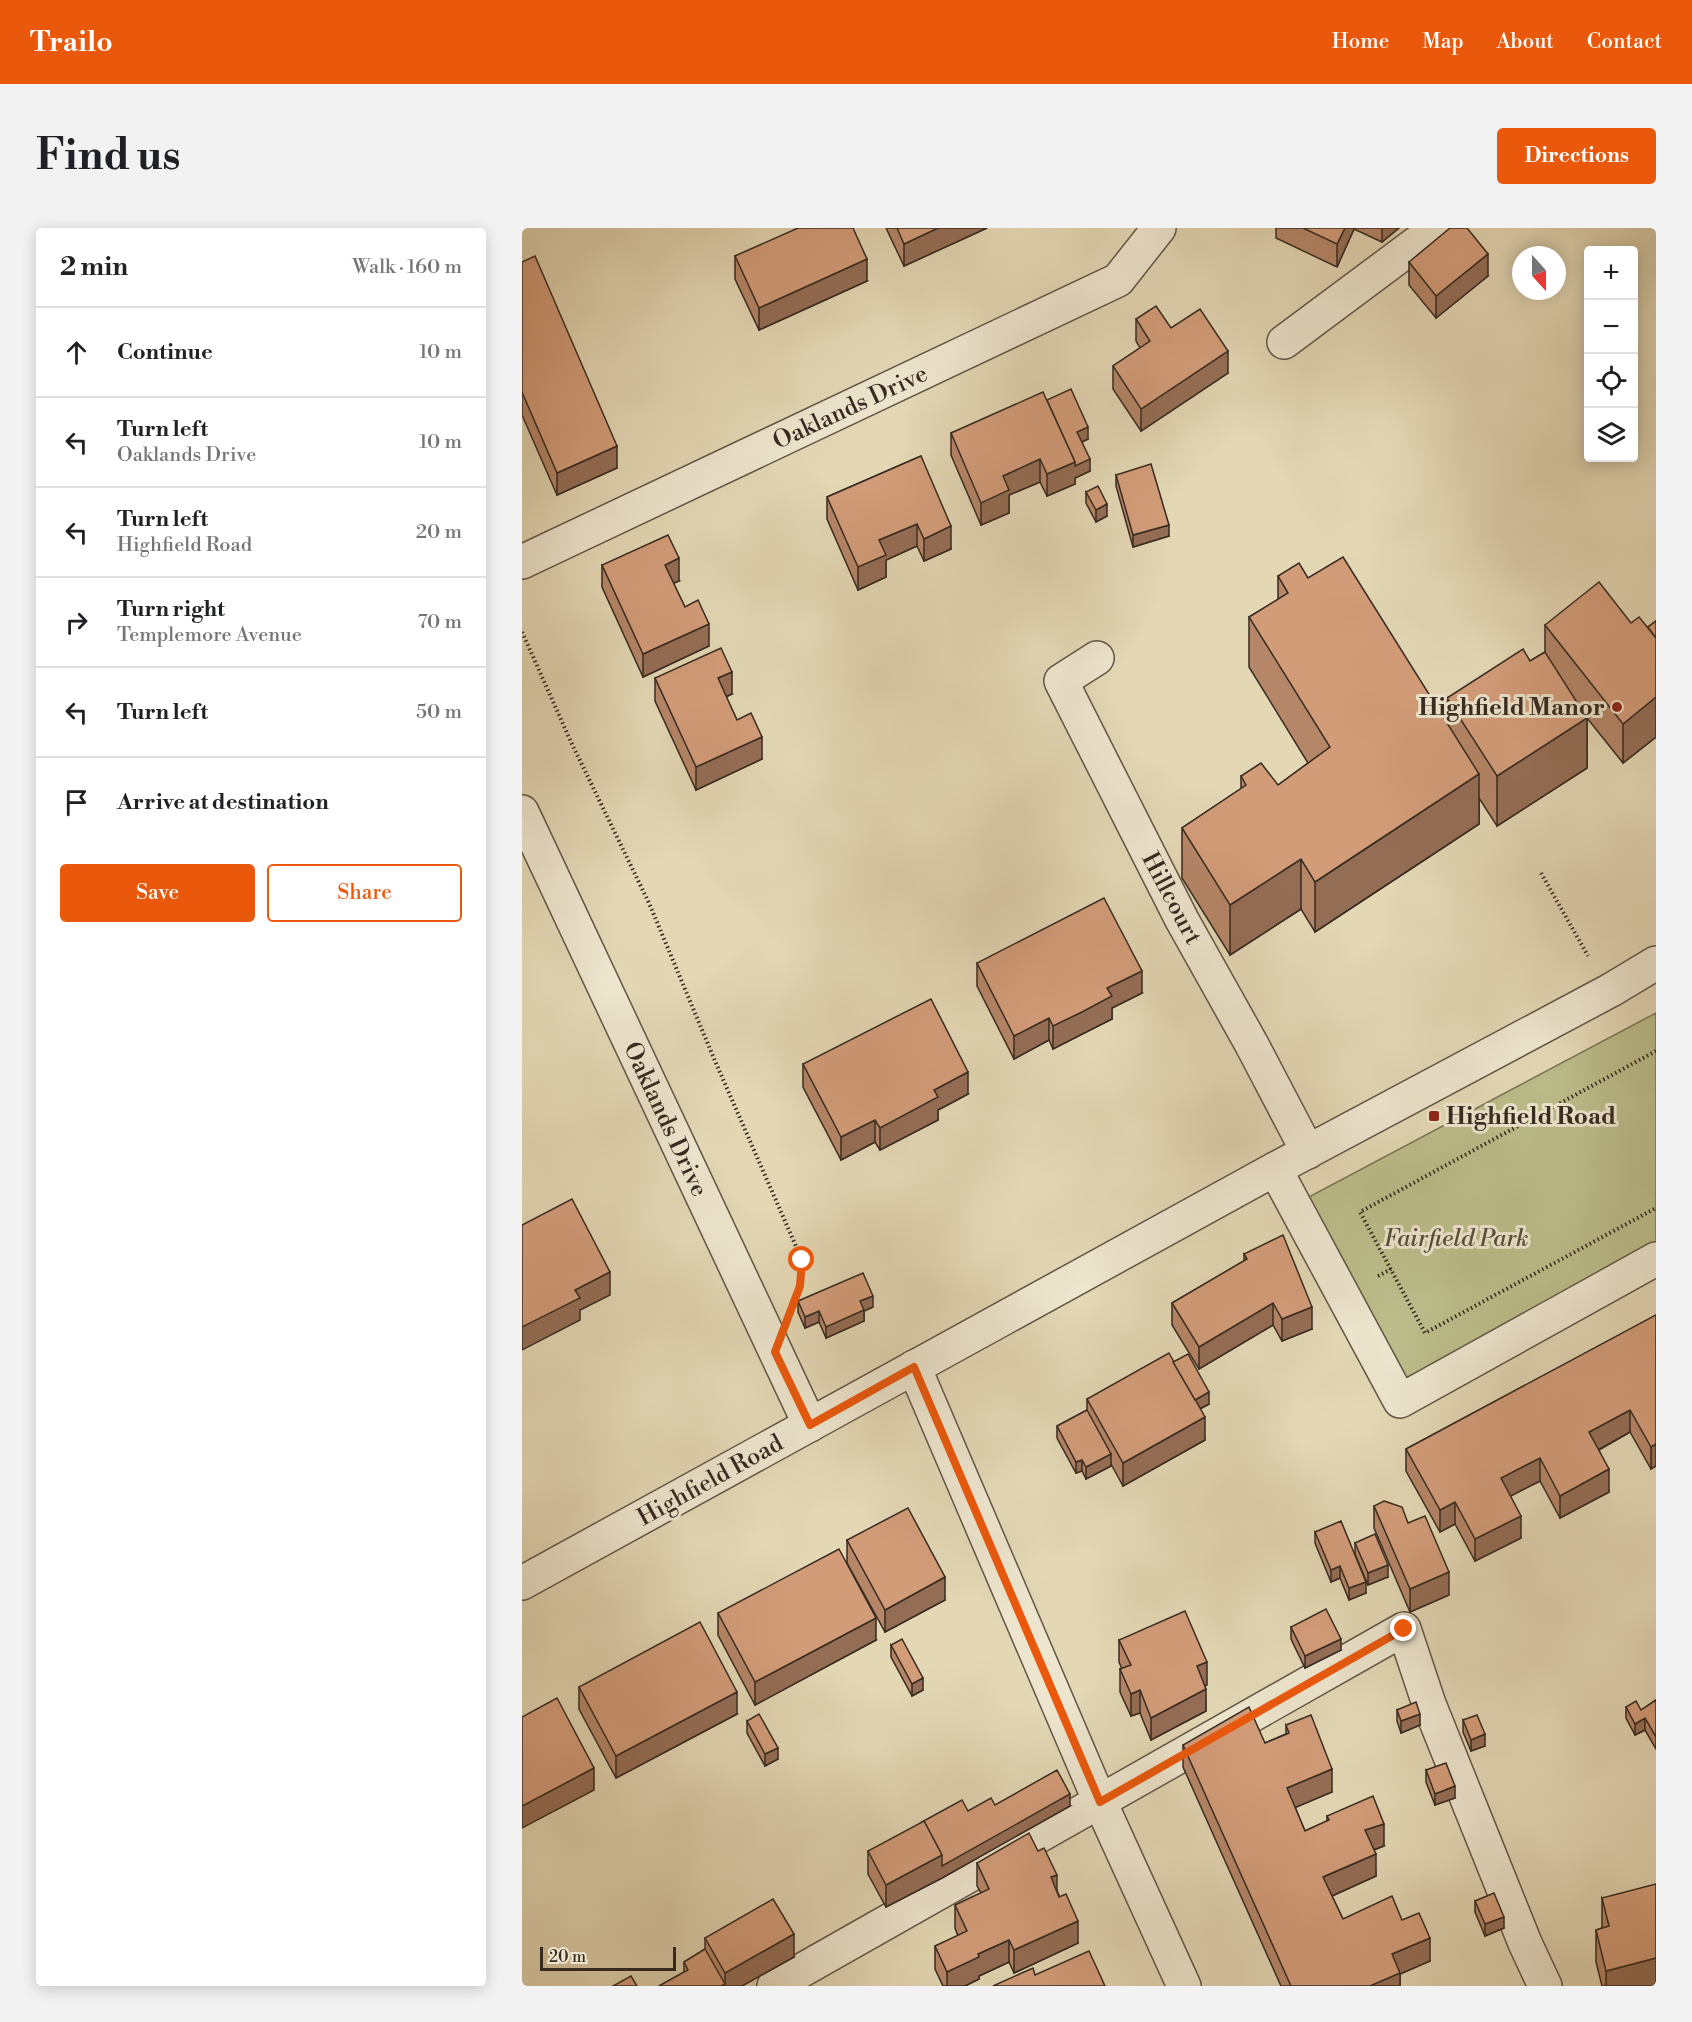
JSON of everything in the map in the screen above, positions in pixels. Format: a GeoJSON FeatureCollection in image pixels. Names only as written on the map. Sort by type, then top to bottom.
{"type":"FeatureCollection","features":[{"type":"Feature","properties":{"kind":"street","name":"Oaklands Drive"},"geometry":{"type":"LineString","coordinates":[[522,562],[1118,280],[1158,228]]}},
{"type":"Feature","properties":{"kind":"street"},"geometry":{"type":"LineString","coordinates":[[1284,342],[1437,228]]}},
{"type":"Feature","properties":{"kind":"street","name":"Hillcourt"},"geometry":{"type":"LineString","coordinates":[[1097,658],[1061,681],[1182,920],[1252,1045],[1308,1152]]}},
{"type":"Feature","properties":{"kind":"street","name":"Oaklands Drive"},"geometry":{"type":"LineString","coordinates":[[522,813],[810,1425]]}},
{"type":"Feature","properties":{"kind":"street","name":"Highfield Road"},"geometry":{"type":"LineString","coordinates":[[522,1583],[1275,1169],[1505,1048],[1656,963]]}},
{"type":"Feature","properties":{"kind":"street"},"geometry":{"type":"LineString","coordinates":[[1275,1169],[1400,1401],[1656,1259]]}},
{"type":"Feature","properties":{"kind":"street"},"geometry":{"type":"LineString","coordinates":[[914,1367],[1100,1802],[1184,1986]]}},
{"type":"Feature","properties":{"kind":"street"},"geometry":{"type":"LineString","coordinates":[[786,1983],[1404,1629],[1429,1704],[1525,1943],[1545,1986]]}},
{"type":"Feature","properties":{"kind":"path"},"geometry":{"type":"LineString","coordinates":[[522,632],[571,742],[649,903],[802,1260],[800,1286],[775,1352]]}},
{"type":"Feature","properties":{"kind":"path"},"geometry":{"type":"LineString","coordinates":[[1541,873],[1588,955]]}},
{"type":"Feature","properties":{"kind":"path"},"geometry":{"type":"LineString","coordinates":[[1656,1051],[1360,1212],[1425,1333],[1656,1208]]}},
{"type":"Feature","properties":{"kind":"green space","name":"Fairfield Park"},"geometry":{"type":"Polygon","coordinates":[[[1656,1013],[1656,1250],[1404,1384],[1305,1199],[1656,1013]]]}},
{"type":"Feature","properties":{"kind":"building"},"geometry":{"type":"Polygon","coordinates":[[[798,228],[853,228],[867,259],[759,308],[735,256],[798,228]]]}},
{"type":"Feature","properties":{"kind":"building"},"geometry":{"type":"Polygon","coordinates":[[[897,228],[938,228],[904,244],[897,228]]]}},
{"type":"Feature","properties":{"kind":"building"},"geometry":{"type":"Polygon","coordinates":[[[1303,228],[1345,228],[1337,244],[1303,228]]]}},
{"type":"Feature","properties":{"kind":"building"},"geometry":{"type":"Polygon","coordinates":[[[1450,228],[1467,228],[1488,254],[1436,296],[1409,262],[1450,228]]]}},
{"type":"Feature","properties":{"kind":"building"},"geometry":{"type":"Polygon","coordinates":[[[535,256],[617,446],[557,473],[522,392],[522,262],[535,256]]]}},
{"type":"Feature","properties":{"kind":"building"},"geometry":{"type":"Polygon","coordinates":[[[1156,306],[1171,328],[1200,309],[1228,351],[1141,409],[1113,366],[1150,341],[1136,319],[1156,306]]]}},
{"type":"Feature","properties":{"kind":"building"},"geometry":{"type":"Polygon","coordinates":[[[1071,389],[1088,427],[1077,432],[1090,459],[1075,466],[1047,400],[1071,389]]]}},
{"type":"Feature","properties":{"kind":"building"},"geometry":{"type":"Polygon","coordinates":[[[1043,392],[1075,462],[1047,474],[1040,459],[1003,476],[1009,490],[981,503],[951,433],[1043,392]]]}},
{"type":"Feature","properties":{"kind":"building"},"geometry":{"type":"Polygon","coordinates":[[[921,456],[951,526],[924,539],[917,524],[879,540],[886,555],[858,567],[827,497],[921,456]]]}},
{"type":"Feature","properties":{"kind":"building"},"geometry":{"type":"Polygon","coordinates":[[[1151,464],[1169,525],[1133,535],[1116,475],[1151,464]]]}},
{"type":"Feature","properties":{"kind":"building"},"geometry":{"type":"Polygon","coordinates":[[[1098,486],[1107,504],[1096,510],[1086,492],[1098,486]]]}},
{"type":"Feature","properties":{"kind":"building"},"geometry":{"type":"Polygon","coordinates":[[[668,535],[679,558],[665,565],[685,607],[698,600],[709,624],[643,654],[602,565],[668,535]]]}},
{"type":"Feature","properties":{"kind":"building"},"geometry":{"type":"Polygon","coordinates":[[[1343,557],[1479,774],[1315,882],[1301,859],[1230,905],[1182,828],[1246,785],[1241,776],[1261,763],[1278,785],[1330,747],[1249,617],[1288,593],[1278,576],[1299,563],[1308,578],[1343,557]]]}},
{"type":"Feature","properties":{"kind":"building"},"geometry":{"type":"Polygon","coordinates":[[[1599,582],[1631,623],[1639,617],[1656,638],[1656,697],[1623,724],[1545,625],[1599,582]]]}},
{"type":"Feature","properties":{"kind":"building"},"geometry":{"type":"Polygon","coordinates":[[[1656,621],[1656,638],[1648,627],[1656,621]]]}},
{"type":"Feature","properties":{"kind":"building"},"geometry":{"type":"Polygon","coordinates":[[[721,648],[732,672],[718,678],[737,720],[751,713],[762,737],[696,767],[655,678],[721,648]]]}},
{"type":"Feature","properties":{"kind":"building"},"geometry":{"type":"Polygon","coordinates":[[[1523,649],[1530,661],[1545,652],[1587,718],[1497,776],[1447,698],[1523,649]]]}},
{"type":"Feature","properties":{"kind":"building"},"geometry":{"type":"Polygon","coordinates":[[[1104,898],[1142,971],[1107,988],[1112,996],[1082,1012],[1053,1026],[1049,1018],[1014,1036],[977,963],[1104,898]]]}},
{"type":"Feature","properties":{"kind":"building"},"geometry":{"type":"Polygon","coordinates":[[[931,999],[968,1072],[934,1090],[938,1097],[880,1128],[875,1120],[841,1137],[803,1064],[931,999]]]}},
{"type":"Feature","properties":{"kind":"building"},"geometry":{"type":"Polygon","coordinates":[[[572,1199],[610,1272],[575,1290],[580,1298],[522,1327],[522,1225],[572,1199]]]}},
{"type":"Feature","properties":{"kind":"building"},"geometry":{"type":"Polygon","coordinates":[[[1283,1235],[1312,1307],[1282,1319],[1273,1303],[1199,1347],[1172,1303],[1247,1259],[1244,1254],[1283,1235]]]}},
{"type":"Feature","properties":{"kind":"building"},"geometry":{"type":"Polygon","coordinates":[[[863,1273],[873,1296],[860,1301],[864,1310],[826,1327],[819,1311],[805,1317],[798,1301],[863,1273]]]}},
{"type":"Feature","properties":{"kind":"building"},"geometry":{"type":"Polygon","coordinates":[[[1656,1315],[1656,1444],[1651,1447],[1630,1410],[1589,1432],[1609,1469],[1560,1496],[1540,1458],[1501,1478],[1521,1516],[1475,1539],[1455,1502],[1440,1510],[1406,1449],[1656,1315]]]}},
{"type":"Feature","properties":{"kind":"building"},"geometry":{"type":"Polygon","coordinates":[[[1169,1353],[1205,1417],[1123,1463],[1087,1399],[1169,1353]]]}},
{"type":"Feature","properties":{"kind":"building"},"geometry":{"type":"Polygon","coordinates":[[[1188,1354],[1209,1392],[1195,1400],[1173,1362],[1188,1354]]]}},
{"type":"Feature","properties":{"kind":"building"},"geometry":{"type":"Polygon","coordinates":[[[1087,1410],[1111,1454],[1086,1467],[1082,1460],[1076,1462],[1057,1426],[1087,1410]]]}},
{"type":"Feature","properties":{"kind":"building"},"geometry":{"type":"Polygon","coordinates":[[[1384,1501],[1402,1507],[1408,1523],[1425,1516],[1449,1572],[1410,1589],[1374,1506],[1384,1501]]]}},
{"type":"Feature","properties":{"kind":"building"},"geometry":{"type":"Polygon","coordinates":[[[908,1508],[945,1577],[885,1610],[847,1540],[908,1508]]]}},
{"type":"Feature","properties":{"kind":"building"},"geometry":{"type":"Polygon","coordinates":[[[1341,1521],[1366,1582],[1349,1588],[1340,1566],[1331,1570],[1315,1532],[1341,1521]]]}},
{"type":"Feature","properties":{"kind":"building"},"geometry":{"type":"Polygon","coordinates":[[[1375,1534],[1388,1565],[1368,1573],[1355,1543],[1375,1534]]]}},
{"type":"Feature","properties":{"kind":"building"},"geometry":{"type":"Polygon","coordinates":[[[839,1549],[876,1618],[755,1682],[718,1613],[839,1549]]]}},
{"type":"Feature","properties":{"kind":"building"},"geometry":{"type":"Polygon","coordinates":[[[1326,1609],[1341,1639],[1305,1656],[1291,1627],[1326,1609]]]}},
{"type":"Feature","properties":{"kind":"building"},"geometry":{"type":"Polygon","coordinates":[[[1185,1611],[1207,1662],[1197,1666],[1206,1689],[1151,1718],[1140,1690],[1131,1694],[1120,1669],[1131,1665],[1119,1640],[1185,1611]]]}},
{"type":"Feature","properties":{"kind":"building"},"geometry":{"type":"Polygon","coordinates":[[[700,1622],[737,1692],[616,1756],[579,1687],[700,1622]]]}},
{"type":"Feature","properties":{"kind":"building"},"geometry":{"type":"Polygon","coordinates":[[[902,1639],[923,1678],[912,1684],[891,1645],[902,1639]]]}},
{"type":"Feature","properties":{"kind":"building"},"geometry":{"type":"Polygon","coordinates":[[[557,1698],[594,1768],[522,1806],[522,1717],[557,1698]]]}},
{"type":"Feature","properties":{"kind":"building"},"geometry":{"type":"Polygon","coordinates":[[[1656,1700],[1656,1737],[1645,1718],[1635,1724],[1626,1707],[1636,1701],[1641,1710],[1656,1700]]]}},
{"type":"Feature","properties":{"kind":"building"},"geometry":{"type":"Polygon","coordinates":[[[1416,1702],[1420,1714],[1401,1721],[1397,1710],[1416,1702]]]}},
{"type":"Feature","properties":{"kind":"building"},"geometry":{"type":"Polygon","coordinates":[[[1249,1707],[1265,1743],[1289,1733],[1286,1725],[1311,1715],[1332,1769],[1287,1788],[1305,1831],[1329,1820],[1327,1816],[1373,1796],[1384,1824],[1365,1830],[1376,1854],[1323,1877],[1343,1919],[1392,1896],[1402,1920],[1419,1913],[1430,1938],[1392,1954],[1400,1973],[1370,1986],[1291,1986],[1183,1745],[1249,1707]]]}},
{"type":"Feature","properties":{"kind":"building"},"geometry":{"type":"Polygon","coordinates":[[[759,1714],[778,1748],[765,1754],[747,1721],[759,1714]]]}},
{"type":"Feature","properties":{"kind":"building"},"geometry":{"type":"Polygon","coordinates":[[[1477,1715],[1485,1734],[1471,1740],[1463,1720],[1477,1715]]]}},
{"type":"Feature","properties":{"kind":"building"},"geometry":{"type":"Polygon","coordinates":[[[1446,1763],[1455,1786],[1435,1794],[1426,1770],[1446,1763]]]}},
{"type":"Feature","properties":{"kind":"building"},"geometry":{"type":"Polygon","coordinates":[[[1057,1770],[1070,1794],[942,1866],[942,1855],[924,1821],[920,1823],[962,1800],[968,1811],[991,1798],[995,1805],[1057,1770]]]}},
{"type":"Feature","properties":{"kind":"building"},"geometry":{"type":"Polygon","coordinates":[[[924,1821],[942,1855],[886,1885],[868,1851],[924,1821]]]}},
{"type":"Feature","properties":{"kind":"building"},"geometry":{"type":"Polygon","coordinates":[[[1029,1833],[1038,1851],[1044,1848],[1057,1875],[1051,1877],[1059,1897],[1066,1894],[1078,1921],[1014,1950],[1009,1940],[947,1972],[935,1946],[967,1931],[955,1905],[989,1889],[977,1863],[1029,1833]]]}},
{"type":"Feature","properties":{"kind":"building"},"geometry":{"type":"Polygon","coordinates":[[[1656,1884],[1656,1958],[1606,1971],[1596,1930],[1609,1926],[1602,1898],[1656,1884]]]}},
{"type":"Feature","properties":{"kind":"building"},"geometry":{"type":"Polygon","coordinates":[[[1494,1893],[1504,1917],[1485,1924],[1475,1901],[1494,1893]]]}},
{"type":"Feature","properties":{"kind":"building"},"geometry":{"type":"Polygon","coordinates":[[[773,1899],[794,1934],[725,1973],[705,1938],[773,1899]]]}},
{"type":"Feature","properties":{"kind":"building"},"geometry":{"type":"Polygon","coordinates":[[[705,1949],[725,1984],[721,1986],[659,1986],[688,1970],[684,1962],[705,1949]]]}},
{"type":"Feature","properties":{"kind":"building"},"geometry":{"type":"Polygon","coordinates":[[[1089,1951],[1105,1986],[993,1986],[1033,1968],[1035,1975],[1089,1951]]]}},
{"type":"Feature","properties":{"kind":"building"},"geometry":{"type":"Polygon","coordinates":[[[631,1976],[637,1986],[613,1986],[631,1976]]]}},
{"type":"Feature","properties":{"kind":"place","name":"Highfield Manor"},"geometry":{"type":"Point","coordinates":[1617,707]}},
{"type":"Feature","properties":{"kind":"place","name":"Highfield Road"},"geometry":{"type":"Point","coordinates":[1434,1116]}},
{"type":"Feature","properties":{"kind":"route"},"geometry":{"type":"LineString","coordinates":[[802,1260],[800,1286],[793,1310],[775,1352],[810,1425],[914,1367],[1100,1802],[1404,1629]]}}]}
